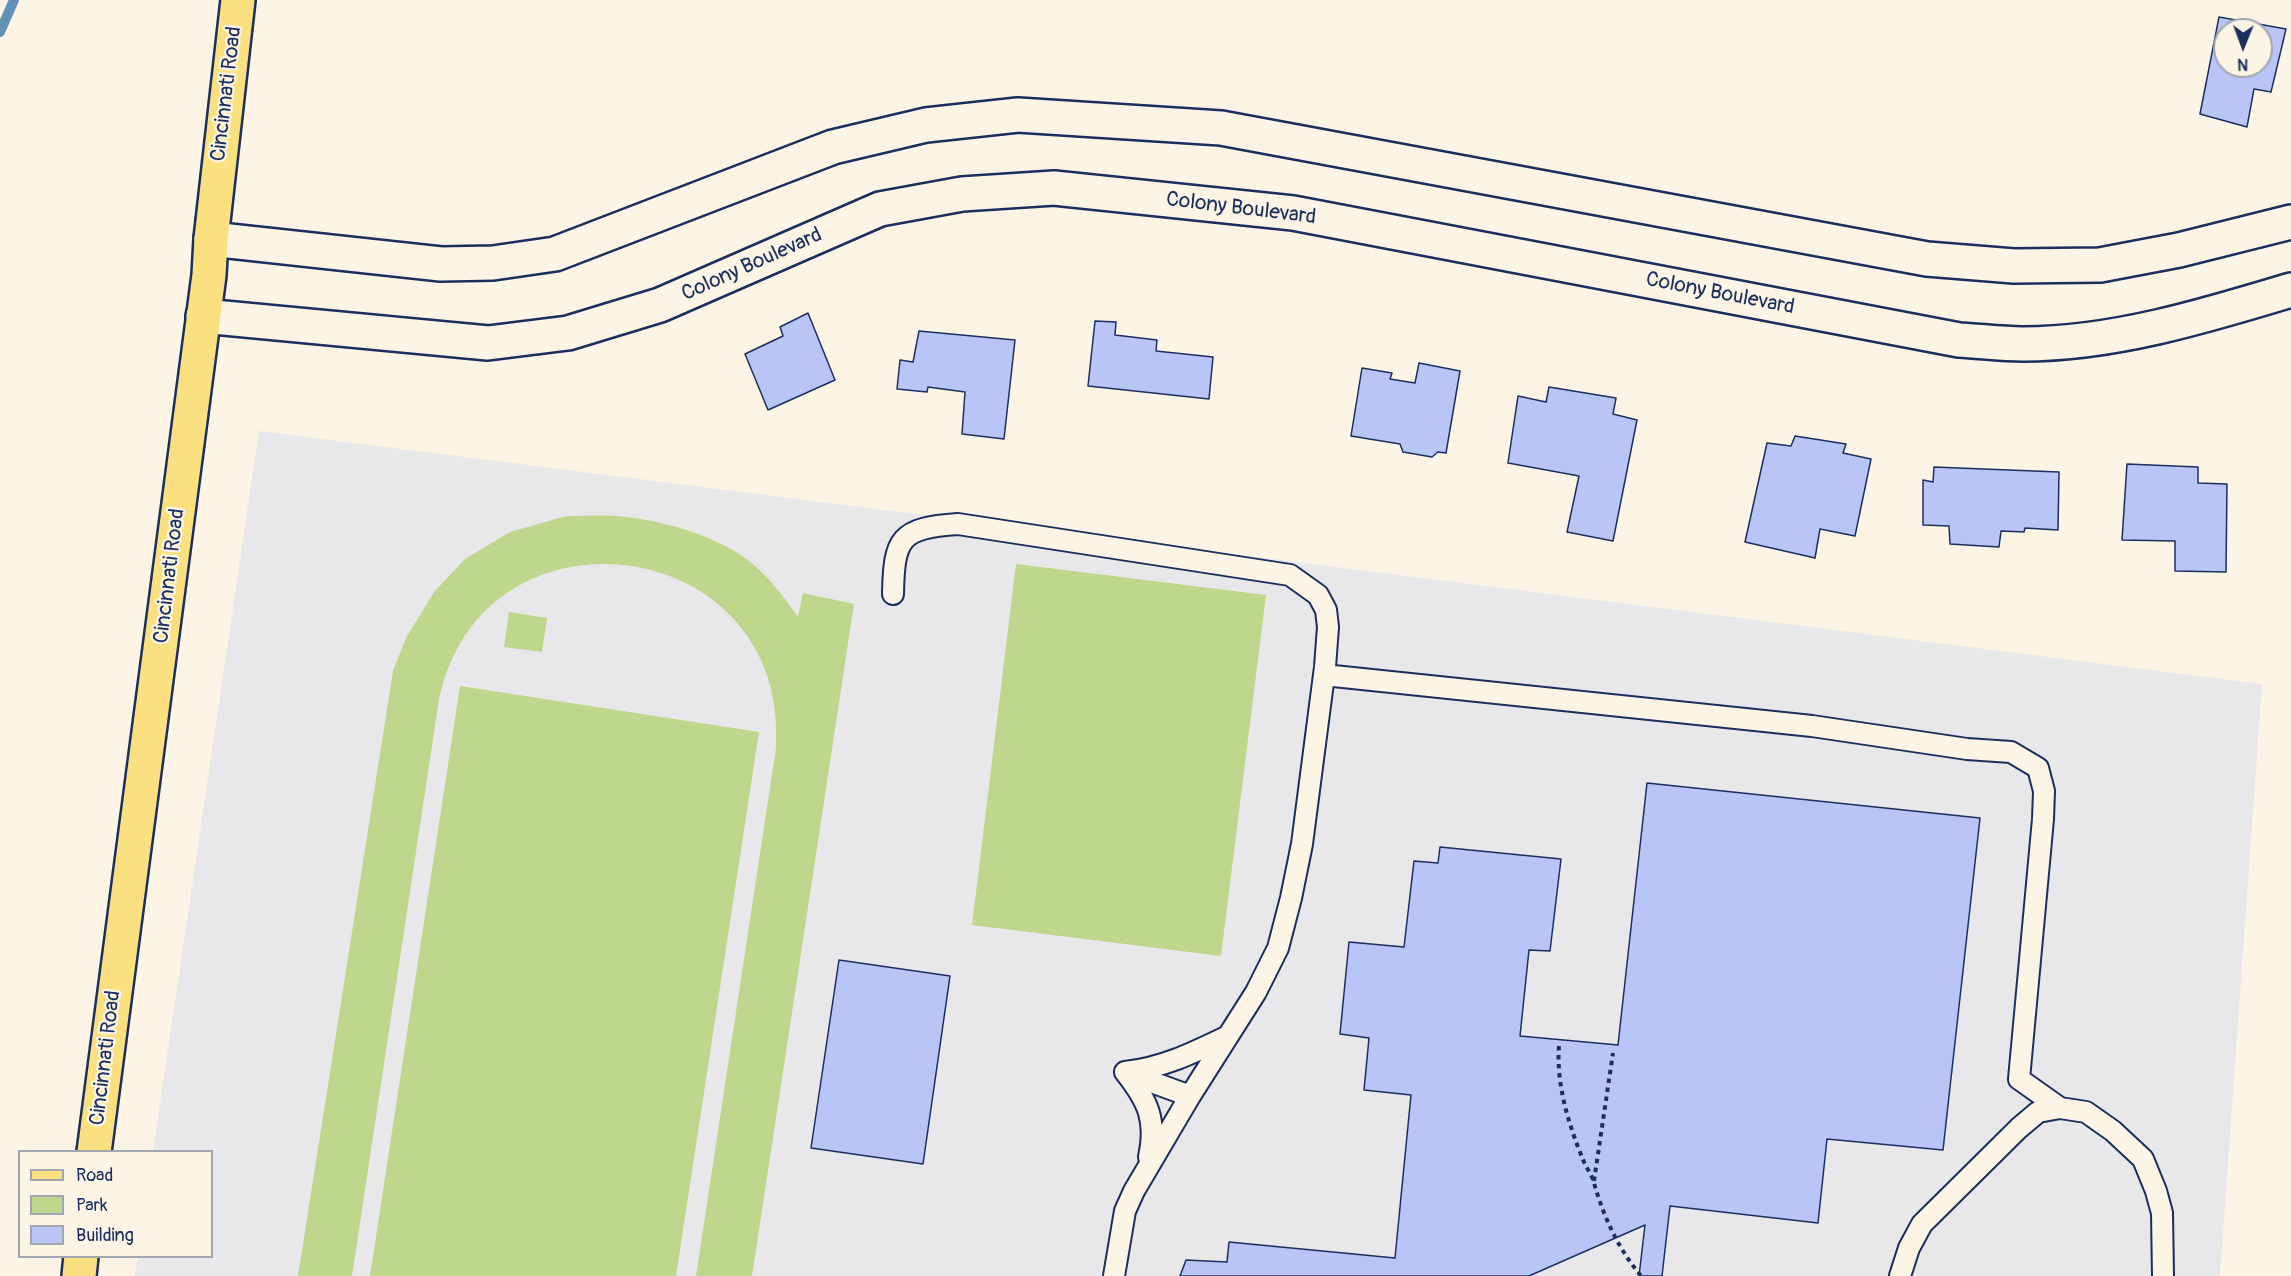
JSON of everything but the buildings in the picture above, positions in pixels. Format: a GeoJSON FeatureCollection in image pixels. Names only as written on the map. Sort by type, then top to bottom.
{"type":"FeatureCollection","features":[{"type":"Feature","properties":{"kind":"main road","name":"Cincinnati Road"},"geometry":{"type":"LineString","coordinates":[[94,1150],[208,275],[238,0]]}},
{"type":"Feature","properties":{"kind":"main road"},"geometry":{"type":"LineString","coordinates":[[79,1276],[81,1258]]}},
{"type":"Feature","properties":{"kind":"street"},"geometry":{"type":"LineString","coordinates":[[211,239],[441,264],[493,263],[555,254],[833,147],[926,125],[1018,115],[1221,128],[1927,259],[2013,266],[2100,265],[2179,250],[2291,222]]}},
{"type":"Feature","properties":{"kind":"street","name":"Colony Boulevard"},"geometry":{"type":"LineString","coordinates":[[202,316],[488,343],[568,333],[660,305],[880,209],[962,194],[1054,188],[1293,213],[1959,340],[2022,344],[2091,339],[2174,322],[2291,290]]}},
{"type":"Feature","properties":{"kind":"lane"},"geometry":{"type":"LineString","coordinates":[[894,594],[894,564],[898,548],[911,532],[930,526],[958,524],[1290,575],[1318,596],[1326,610],[1328,627],[1324,675],[1302,844],[1278,948],[1256,992],[1146,1168],[1125,1211],[1114,1276]]}},
{"type":"Feature","properties":{"kind":"lane"},"geometry":{"type":"LineString","coordinates":[[1324,675],[1812,726],[1967,749],[2011,752],[2038,768],[2043,791],[2043,819],[2019,1079],[2060,1108]]}},
{"type":"Feature","properties":{"kind":"lane"},"geometry":{"type":"LineString","coordinates":[[1125,1072],[1165,1065],[1226,1037]]}},
{"type":"Feature","properties":{"kind":"lane"},"geometry":{"type":"LineString","coordinates":[[1125,1072],[1190,1096]]}},
{"type":"Feature","properties":{"kind":"lane"},"geometry":{"type":"LineString","coordinates":[[1125,1072],[1139,1089],[1151,1114],[1153,1137],[1146,1168]]}},
{"type":"Feature","properties":{"kind":"lane"},"geometry":{"type":"LineString","coordinates":[[1900,1276],[1909,1248],[1922,1224],[2038,1112],[2060,1108],[2086,1112],[2113,1131],[2143,1159],[2162,1213],[2163,1276]]}},
{"type":"Feature","properties":{"kind":"path"},"geometry":{"type":"LineString","coordinates":[[1559,1046],[1559,1081],[1584,1162],[1594,1182]]}},
{"type":"Feature","properties":{"kind":"path"},"geometry":{"type":"LineString","coordinates":[[1613,1053],[1594,1182],[1595,1191],[1614,1238],[1641,1276]]}},
{"type":"Feature","properties":{"kind":"shaded area"},"geometry":{"type":"Polygon","coordinates":[[[259,431],[2262,684],[2220,1276],[135,1276],[138,1258],[213,1258],[213,1150],[153,1150],[259,431]]]}},
{"type":"Feature","properties":{"kind":"green space"},"geometry":{"type":"Polygon","coordinates":[[[566,516],[633,518],[670,525],[707,538],[725,546],[754,565],[778,590],[798,617],[803,593],[854,604],[752,1276],[696,1276],[776,748],[767,675],[734,620],[685,583],[626,565],[565,568],[508,592],[464,638],[438,706],[352,1276],[298,1276],[393,671],[406,638],[434,592],[465,559],[510,532],[566,516]]]}},
{"type":"Feature","properties":{"kind":"green space"},"geometry":{"type":"Polygon","coordinates":[[[1016,564],[1266,595],[1221,956],[972,925],[1016,564]]]}},
{"type":"Feature","properties":{"kind":"green space"},"geometry":{"type":"Polygon","coordinates":[[[509,612],[547,618],[542,652],[504,647],[509,612]]]}},
{"type":"Feature","properties":{"kind":"green space"},"geometry":{"type":"Polygon","coordinates":[[[460,686],[759,732],[676,1276],[370,1276],[460,686]]]}},
{"type":"Feature","properties":{"kind":"waterway"},"geometry":{"type":"LineString","coordinates":[[0,32],[14,0]]}}]}
